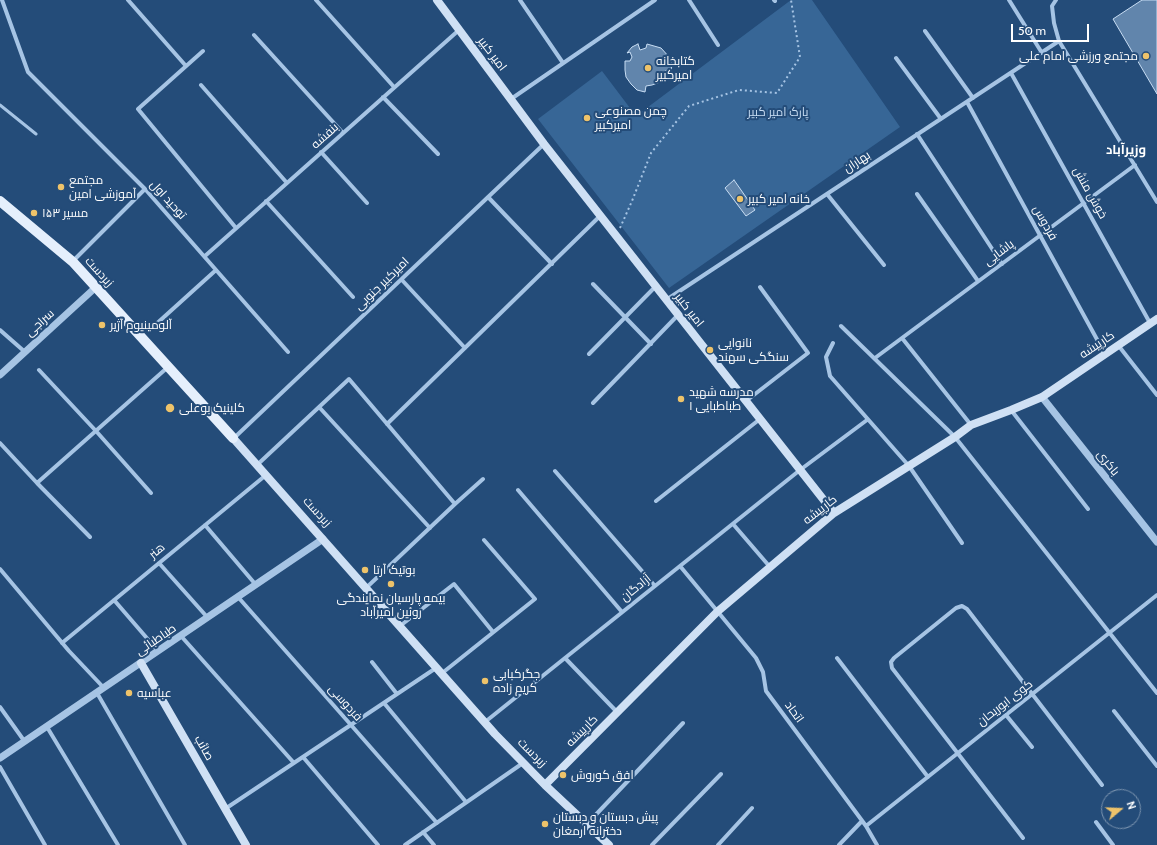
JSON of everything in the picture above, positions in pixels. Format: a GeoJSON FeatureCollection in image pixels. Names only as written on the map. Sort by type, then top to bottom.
{"type":"FeatureCollection","features":[{"type":"Feature","properties":{"kind":"main road","name":"امیر کبیر"},"geometry":{"type":"LineString","coordinates":[[437,0],[544,144],[834,513]]}},
{"type":"Feature","properties":{"kind":"main road","name":"زبردست"},"geometry":{"type":"LineString","coordinates":[[0,201],[73,262],[266,475],[484,723],[545,785],[609,845]]}},
{"type":"Feature","properties":{"kind":"main road","name":"کارپیشه"},"geometry":{"type":"LineString","coordinates":[[545,785],[717,612],[834,513],[955,437],[971,425],[1042,397],[1154,321]]}},
{"type":"Feature","properties":{"kind":"main road","name":"صائب"},"geometry":{"type":"LineString","coordinates":[[141,663],[246,845]]}},
{"type":"Feature","properties":{"kind":"street","name":"توحید اول"},"geometry":{"type":"LineString","coordinates":[[2,0],[28,72],[145,189],[288,352]]}},
{"type":"Feature","properties":{"kind":"street"},"geometry":{"type":"LineString","coordinates":[[128,0],[186,66]]}},
{"type":"Feature","properties":{"kind":"street"},"geometry":{"type":"LineString","coordinates":[[316,0],[394,87]]}},
{"type":"Feature","properties":{"kind":"street"},"geometry":{"type":"LineString","coordinates":[[520,0],[563,63]]}},
{"type":"Feature","properties":{"kind":"street"},"geometry":{"type":"LineString","coordinates":[[510,99],[655,0]]}},
{"type":"Feature","properties":{"kind":"street"},"geometry":{"type":"LineString","coordinates":[[689,0],[718,45]]}},
{"type":"Feature","properties":{"kind":"street"},"geometry":{"type":"LineString","coordinates":[[1008,0],[1042,53]]}},
{"type":"Feature","properties":{"kind":"street"},"geometry":{"type":"LineString","coordinates":[[1056,0],[1052,6],[1054,23],[1059,41],[1157,202]]}},
{"type":"Feature","properties":{"kind":"street","name":"بنفشه"},"geometry":{"type":"LineString","coordinates":[[205,256],[459,30]]}},
{"type":"Feature","properties":{"kind":"street"},"geometry":{"type":"LineString","coordinates":[[925,31],[973,98]]}},
{"type":"Feature","properties":{"kind":"street"},"geometry":{"type":"LineString","coordinates":[[254,35],[343,133]]}},
{"type":"Feature","properties":{"kind":"street","name":"بهاران"},"geometry":{"type":"LineString","coordinates":[[666,300],[1059,41]]}},
{"type":"Feature","properties":{"kind":"street"},"geometry":{"type":"LineString","coordinates":[[203,51],[138,109],[236,228]]}},
{"type":"Feature","properties":{"kind":"street"},"geometry":{"type":"LineString","coordinates":[[896,58],[941,119]]}},
{"type":"Feature","properties":{"kind":"street","name":"خوش منش"},"geometry":{"type":"LineString","coordinates":[[1011,73],[1084,203],[1154,321]]}},
{"type":"Feature","properties":{"kind":"street"},"geometry":{"type":"LineString","coordinates":[[201,85],[287,183]]}},
{"type":"Feature","properties":{"kind":"street"},"geometry":{"type":"LineString","coordinates":[[383,97],[438,154]]}},
{"type":"Feature","properties":{"kind":"street","name":"فردوس"},"geometry":{"type":"LineString","coordinates":[[967,102],[1105,354]]}},
{"type":"Feature","properties":{"kind":"street"},"geometry":{"type":"LineString","coordinates":[[918,134],[1002,264]]}},
{"type":"Feature","properties":{"kind":"street","name":"امیرکبیر جنوبی"},"geometry":{"type":"LineString","coordinates":[[233,438],[544,144]]}},
{"type":"Feature","properties":{"kind":"street"},"geometry":{"type":"LineString","coordinates":[[321,152],[367,202]]}},
{"type":"Feature","properties":{"kind":"street","name":"پاشایی"},"geometry":{"type":"LineString","coordinates":[[875,358],[1135,165]]}},
{"type":"Feature","properties":{"kind":"street"},"geometry":{"type":"LineString","coordinates":[[73,262],[145,189]]}},
{"type":"Feature","properties":{"kind":"street"},"geometry":{"type":"LineString","coordinates":[[827,194],[884,265]]}},
{"type":"Feature","properties":{"kind":"street"},"geometry":{"type":"LineString","coordinates":[[917,194],[978,281]]}},
{"type":"Feature","properties":{"kind":"street"},"geometry":{"type":"LineString","coordinates":[[488,197],[552,264]]}},
{"type":"Feature","properties":{"kind":"street"},"geometry":{"type":"LineString","coordinates":[[266,201],[354,297]]}},
{"type":"Feature","properties":{"kind":"street"},"geometry":{"type":"LineString","coordinates":[[387,424],[600,216]]}},
{"type":"Feature","properties":{"kind":"street"},"geometry":{"type":"LineString","coordinates":[[154,326],[216,270]]}},
{"type":"Feature","properties":{"kind":"street"},"geometry":{"type":"LineString","coordinates":[[401,279],[465,348]]}},
{"type":"Feature","properties":{"kind":"street"},"geometry":{"type":"LineString","coordinates":[[592,284],[651,344]]}},
{"type":"Feature","properties":{"kind":"street","name":"سراجی"},"geometry":{"type":"LineString","coordinates":[[0,375],[96,287]]}},
{"type":"Feature","properties":{"kind":"street"},"geometry":{"type":"LineString","coordinates":[[589,354],[655,287]]}},
{"type":"Feature","properties":{"kind":"street"},"geometry":{"type":"LineString","coordinates":[[746,401],[808,353],[760,287]]}},
{"type":"Feature","properties":{"kind":"street"},"geometry":{"type":"LineString","coordinates":[[594,403],[678,316]]}},
{"type":"Feature","properties":{"kind":"street"},"geometry":{"type":"LineString","coordinates":[[841,326],[955,437],[1157,694]]}},
{"type":"Feature","properties":{"kind":"street"},"geometry":{"type":"LineString","coordinates":[[0,330],[25,352]]}},
{"type":"Feature","properties":{"kind":"street"},"geometry":{"type":"LineString","coordinates":[[902,338],[971,425]]}},
{"type":"Feature","properties":{"kind":"street"},"geometry":{"type":"LineString","coordinates":[[832,343],[826,357],[830,376],[867,420],[909,466],[962,543]]}},
{"type":"Feature","properties":{"kind":"street"},"geometry":{"type":"LineString","coordinates":[[1118,345],[1157,395]]}},
{"type":"Feature","properties":{"kind":"street"},"geometry":{"type":"LineString","coordinates":[[37,483],[168,367]]}},
{"type":"Feature","properties":{"kind":"street"},"geometry":{"type":"LineString","coordinates":[[39,370],[151,493]]}},
{"type":"Feature","properties":{"kind":"street"},"geometry":{"type":"LineString","coordinates":[[257,465],[349,379],[455,504]]}},
{"type":"Feature","properties":{"kind":"street","name":"باکری"},"geometry":{"type":"LineString","coordinates":[[1042,397],[1157,542]]}},
{"type":"Feature","properties":{"kind":"street"},"geometry":{"type":"LineString","coordinates":[[319,407],[430,528]]}},
{"type":"Feature","properties":{"kind":"street"},"geometry":{"type":"LineString","coordinates":[[1011,410],[1088,508]]}},
{"type":"Feature","properties":{"kind":"street"},"geometry":{"type":"LineString","coordinates":[[656,501],[760,420]]}},
{"type":"Feature","properties":{"kind":"street","name":"آزادگان"},"geometry":{"type":"LineString","coordinates":[[484,723],[800,470],[867,420]]}},
{"type":"Feature","properties":{"kind":"street"},"geometry":{"type":"LineString","coordinates":[[0,443],[90,537]]}},
{"type":"Feature","properties":{"kind":"street"},"geometry":{"type":"LineString","coordinates":[[555,470],[655,586]]}},
{"type":"Feature","properties":{"kind":"street","name":"هنر"},"geometry":{"type":"LineString","coordinates":[[62,642],[266,475]]}},
{"type":"Feature","properties":{"kind":"street"},"geometry":{"type":"LineString","coordinates":[[366,588],[483,479]]}},
{"type":"Feature","properties":{"kind":"street"},"geometry":{"type":"LineString","coordinates":[[518,490],[622,612]]}},
{"type":"Feature","properties":{"kind":"street"},"geometry":{"type":"LineString","coordinates":[[733,524],[770,567]]}},
{"type":"Feature","properties":{"kind":"street"},"geometry":{"type":"LineString","coordinates":[[205,525],[256,585]]}},
{"type":"Feature","properties":{"kind":"street","name":"طباطبائی"},"geometry":{"type":"LineString","coordinates":[[0,758],[323,539]]}},
{"type":"Feature","properties":{"kind":"street"},"geometry":{"type":"LineString","coordinates":[[225,809],[397,694],[439,671],[535,599],[484,540]]}},
{"type":"Feature","properties":{"kind":"street"},"geometry":{"type":"LineString","coordinates":[[159,563],[208,618]]}},
{"type":"Feature","properties":{"kind":"street","name":"اتحاد"},"geometry":{"type":"LineString","coordinates":[[680,566],[756,658],[763,672],[766,691],[866,826],[877,845]]}},
{"type":"Feature","properties":{"kind":"street"},"geometry":{"type":"LineString","coordinates":[[0,569],[62,642],[104,688]]}},
{"type":"Feature","properties":{"kind":"street"},"geometry":{"type":"LineString","coordinates":[[400,626],[454,584],[493,632]]}},
{"type":"Feature","properties":{"kind":"street","name":"کوی ابوریحان"},"geometry":{"type":"LineString","coordinates":[[866,826],[1157,595]]}},
{"type":"Feature","properties":{"kind":"street","name":"فردوسی"},"geometry":{"type":"LineString","coordinates":[[238,597],[437,823]]}},
{"type":"Feature","properties":{"kind":"street"},"geometry":{"type":"LineString","coordinates":[[114,600],[158,651]]}},
{"type":"Feature","properties":{"kind":"street"},"geometry":{"type":"LineString","coordinates":[[1023,838],[892,668],[891,662],[894,658],[956,608],[962,606],[967,609],[1102,785]]}},
{"type":"Feature","properties":{"kind":"street"},"geometry":{"type":"LineString","coordinates":[[181,636],[294,763]]}},
{"type":"Feature","properties":{"kind":"street"},"geometry":{"type":"LineString","coordinates":[[565,658],[618,712]]}},
{"type":"Feature","properties":{"kind":"street"},"geometry":{"type":"LineString","coordinates":[[837,658],[928,777]]}},
{"type":"Feature","properties":{"kind":"street"},"geometry":{"type":"LineString","coordinates":[[372,662],[397,694]]}},
{"type":"Feature","properties":{"kind":"street"},"geometry":{"type":"LineString","coordinates":[[97,693],[185,845]]}},
{"type":"Feature","properties":{"kind":"street"},"geometry":{"type":"LineString","coordinates":[[384,703],[466,802]]}},
{"type":"Feature","properties":{"kind":"street"},"geometry":{"type":"LineString","coordinates":[[0,707],[25,742]]}},
{"type":"Feature","properties":{"kind":"street"},"geometry":{"type":"LineString","coordinates":[[1114,711],[1157,766]]}},
{"type":"Feature","properties":{"kind":"street"},"geometry":{"type":"LineString","coordinates":[[1006,715],[1032,747]]}},
{"type":"Feature","properties":{"kind":"street"},"geometry":{"type":"LineString","coordinates":[[587,824],[683,723]]}},
{"type":"Feature","properties":{"kind":"street"},"geometry":{"type":"LineString","coordinates":[[47,727],[118,845]]}},
{"type":"Feature","properties":{"kind":"street"},"geometry":{"type":"LineString","coordinates":[[303,757],[378,845]]}},
{"type":"Feature","properties":{"kind":"street"},"geometry":{"type":"LineString","coordinates":[[405,845],[523,763]]}},
{"type":"Feature","properties":{"kind":"street"},"geometry":{"type":"LineString","coordinates":[[0,767],[45,845]]}},
{"type":"Feature","properties":{"kind":"street"},"geometry":{"type":"LineString","coordinates":[[652,845],[721,774]]}},
{"type":"Feature","properties":{"kind":"street"},"geometry":{"type":"LineString","coordinates":[[718,845],[752,808]]}},
{"type":"Feature","properties":{"kind":"street"},"geometry":{"type":"LineString","coordinates":[[839,845],[862,821]]}},
{"type":"Feature","properties":{"kind":"street"},"geometry":{"type":"LineString","coordinates":[[1096,822],[1113,845]]}},
{"type":"Feature","properties":{"kind":"street"},"geometry":{"type":"LineString","coordinates":[[423,832],[434,845]]}},
{"type":"Feature","properties":{"kind":"street"},"geometry":{"type":"LineString","coordinates":[[722,841],[726,845]]}},
{"type":"Feature","properties":{"kind":"lane"},"geometry":{"type":"LineString","coordinates":[[0,105],[36,134]]}},
{"type":"Feature","properties":{"kind":"path"},"geometry":{"type":"LineString","coordinates":[[616,236],[651,153],[690,106],[739,90],[777,93],[800,57],[791,0]]}},
{"type":"Feature","properties":{"kind":"green space","name":"پارک امیر کبیر"},"geometry":{"type":"Polygon","coordinates":[[[791,0],[812,0],[900,127],[669,288],[538,119],[602,71],[636,116],[791,0]]]}},
{"type":"Feature","properties":{"kind":"building","name":"مجتمع ورزشی امام علی"},"geometry":{"type":"Polygon","coordinates":[[[1142,0],[1157,0],[1157,94],[1113,19],[1142,0]]]}},
{"type":"Feature","properties":{"kind":"building","name":"کتابخانه امیرکبیر"},"geometry":{"type":"Polygon","coordinates":[[[638,44],[640,50],[646,48],[647,44],[661,48],[670,58],[672,64],[671,72],[665,71],[663,79],[660,82],[646,86],[645,92],[637,90],[626,77],[625,61],[630,61],[632,57],[630,52],[627,53],[632,47],[638,44]]]}},
{"type":"Feature","properties":{"kind":"building","name":"خانه امیر کبیر"},"geometry":{"type":"Polygon","coordinates":[[[734,180],[755,210],[746,216],[725,188],[734,180]]]}},
{"type":"Feature","properties":{"kind":"place","name":"مجتمع ورزشی امام علی"},"geometry":{"type":"Point","coordinates":[1146,56]}},
{"type":"Feature","properties":{"kind":"place","name":"کتابخانه امیرکبیر"},"geometry":{"type":"Point","coordinates":[648,68]}},
{"type":"Feature","properties":{"kind":"place","name":"چمن مصنوعی امیرکبیر"},"geometry":{"type":"Point","coordinates":[587,118]}},
{"type":"Feature","properties":{"kind":"place","name":"مجتمع آموزشی امین"},"geometry":{"type":"Point","coordinates":[61,187]}},
{"type":"Feature","properties":{"kind":"place","name":"خانه امیر کبیر"},"geometry":{"type":"Point","coordinates":[740,199]}},
{"type":"Feature","properties":{"kind":"place","name":"مسیر ۱۵۳"},"geometry":{"type":"Point","coordinates":[34,213]}},
{"type":"Feature","properties":{"kind":"place","name":"آلومینیوم آژیر"},"geometry":{"type":"Point","coordinates":[102,325]}},
{"type":"Feature","properties":{"kind":"place","name":"نانوایی سنگکی سهند"},"geometry":{"type":"Point","coordinates":[710,350]}},
{"type":"Feature","properties":{"kind":"place","name":"مدرسه شهید طباطبایی ۱"},"geometry":{"type":"Point","coordinates":[681,399]}},
{"type":"Feature","properties":{"kind":"place","name":"کلینیک بوعلی"},"geometry":{"type":"Point","coordinates":[170,408]}},
{"type":"Feature","properties":{"kind":"place","name":"بوتیک آرتا"},"geometry":{"type":"Point","coordinates":[365,570]}},
{"type":"Feature","properties":{"kind":"place","name":"بیمه پارسیان نمایندگی روئین امیرآباد"},"geometry":{"type":"Point","coordinates":[391,584]}},
{"type":"Feature","properties":{"kind":"place","name":"جگرکبابی کریم زاده"},"geometry":{"type":"Point","coordinates":[485,681]}},
{"type":"Feature","properties":{"kind":"place","name":"عباسیه"},"geometry":{"type":"Point","coordinates":[129,693]}},
{"type":"Feature","properties":{"kind":"place","name":"افق کوروش"},"geometry":{"type":"Point","coordinates":[563,775]}},
{"type":"Feature","properties":{"kind":"place","name":"پیش دبستان و دبستان دخترانه ارمغان"},"geometry":{"type":"Point","coordinates":[545,824]}},
{"type":"Feature","properties":{"kind":"district","name":"وزیرآباد"},"geometry":{"type":"Point","coordinates":[1126,150]}}]}
